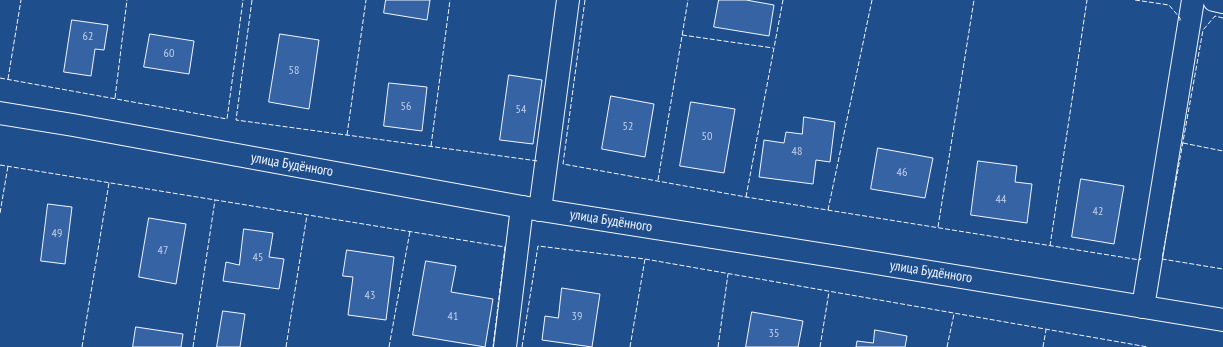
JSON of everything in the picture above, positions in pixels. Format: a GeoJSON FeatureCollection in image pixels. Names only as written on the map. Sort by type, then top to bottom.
{"type":"FeatureCollection","features":[{"type":"Feature","properties":{"kind":"main road"},"geometry":{"type":"LineString","coordinates":[[505,347],[568,0]]}},
{"type":"Feature","properties":{"kind":"main road"},"geometry":{"type":"LineString","coordinates":[[1143,307],[1194,0]]}},
{"type":"Feature","properties":{"kind":"main road"},"geometry":{"type":"LineString","coordinates":[[1214,0],[1223,2]]}},
{"type":"Feature","properties":{"kind":"main road","name":"улица Будённого"},"geometry":{"type":"LineString","coordinates":[[0,113],[531,209],[846,258],[1223,320]]}},
{"type":"Feature","properties":{"kind":"building"},"geometry":{"type":"Polygon","coordinates":[[[386,0],[430,0],[427,20],[384,13],[386,0]]]}},
{"type":"Feature","properties":{"kind":"building"},"geometry":{"type":"Polygon","coordinates":[[[719,0],[746,0],[774,5],[769,36],[714,27],[719,0]]]}},
{"type":"Feature","properties":{"kind":"building"},"geometry":{"type":"Polygon","coordinates":[[[72,20],[108,25],[104,50],[95,49],[91,76],[64,72],[72,20]]]}},
{"type":"Feature","properties":{"kind":"building"},"geometry":{"type":"Polygon","coordinates":[[[150,34],[194,41],[189,74],[144,67],[150,34]]]}},
{"type":"Feature","properties":{"kind":"building"},"geometry":{"type":"Polygon","coordinates":[[[280,34],[319,40],[309,109],[269,102],[280,34]]]}},
{"type":"Feature","properties":{"kind":"building"},"geometry":{"type":"Polygon","coordinates":[[[509,75],[542,80],[533,144],[500,140],[509,75]]]}},
{"type":"Feature","properties":{"kind":"building"},"geometry":{"type":"Polygon","coordinates":[[[389,83],[427,87],[422,131],[384,126],[389,83]]]}},
{"type":"Feature","properties":{"kind":"building"},"geometry":{"type":"Polygon","coordinates":[[[611,96],[654,104],[645,157],[602,149],[611,96]]]}},
{"type":"Feature","properties":{"kind":"building"},"geometry":{"type":"Polygon","coordinates":[[[691,102],[735,109],[724,173],[680,166],[691,102]]]}},
{"type":"Feature","properties":{"kind":"building"},"geometry":{"type":"Polygon","coordinates":[[[804,117],[835,122],[830,162],[816,160],[813,184],[759,177],[764,140],[784,143],[786,132],[802,134],[804,117]]]}},
{"type":"Feature","properties":{"kind":"building"},"geometry":{"type":"Polygon","coordinates":[[[878,148],[933,158],[925,198],[871,189],[878,148]]]}},
{"type":"Feature","properties":{"kind":"building"},"geometry":{"type":"Polygon","coordinates":[[[978,161],[1017,166],[1015,182],[1032,184],[1027,223],[971,215],[978,161]]]}},
{"type":"Feature","properties":{"kind":"building"},"geometry":{"type":"Polygon","coordinates":[[[1081,179],[1124,186],[1114,244],[1072,237],[1081,179]]]}},
{"type":"Feature","properties":{"kind":"building"},"geometry":{"type":"Polygon","coordinates":[[[48,204],[72,207],[65,264],[41,261],[48,204]]]}},
{"type":"Feature","properties":{"kind":"building"},"geometry":{"type":"Polygon","coordinates":[[[149,218],[186,224],[176,284],[139,277],[149,218]]]}},
{"type":"Feature","properties":{"kind":"building"},"geometry":{"type":"Polygon","coordinates":[[[244,229],[273,233],[269,257],[284,259],[279,289],[223,281],[226,262],[239,265],[244,229]]]}},
{"type":"Feature","properties":{"kind":"building"},"geometry":{"type":"Polygon","coordinates":[[[347,250],[394,257],[386,320],[348,315],[353,277],[343,276],[347,250]]]}},
{"type":"Feature","properties":{"kind":"building"},"geometry":{"type":"Polygon","coordinates":[[[426,261],[456,266],[451,292],[493,299],[485,347],[413,335],[426,261]]]}},
{"type":"Feature","properties":{"kind":"building"},"geometry":{"type":"Polygon","coordinates":[[[562,288],[600,294],[592,347],[542,340],[545,316],[558,318],[562,288]]]}},
{"type":"Feature","properties":{"kind":"building"},"geometry":{"type":"Polygon","coordinates":[[[223,311],[245,314],[240,347],[217,347],[223,311]]]}},
{"type":"Feature","properties":{"kind":"building"},"geometry":{"type":"Polygon","coordinates":[[[752,312],[803,321],[798,347],[746,347],[752,312]]]}},
{"type":"Feature","properties":{"kind":"building"},"geometry":{"type":"Polygon","coordinates":[[[136,327],[183,334],[181,347],[133,347],[136,327]]]}},
{"type":"Feature","properties":{"kind":"building"},"geometry":{"type":"Polygon","coordinates":[[[875,330],[907,336],[905,347],[856,347],[857,341],[873,343],[875,330]]]}},
{"type":"Feature","properties":{"kind":"fence"},"geometry":{"type":"LineString","coordinates":[[8,79],[21,0]]}},
{"type":"Feature","properties":{"kind":"fence"},"geometry":{"type":"LineString","coordinates":[[115,98],[127,0]]}},
{"type":"Feature","properties":{"kind":"fence"},"geometry":{"type":"LineString","coordinates":[[0,78],[227,119],[243,0]]}},
{"type":"Feature","properties":{"kind":"fence"},"geometry":{"type":"LineString","coordinates":[[252,0],[236,120],[538,161]]}},
{"type":"Feature","properties":{"kind":"fence"},"geometry":{"type":"LineString","coordinates":[[347,135],[366,0]]}},
{"type":"Feature","properties":{"kind":"fence"},"geometry":{"type":"LineString","coordinates":[[431,146],[450,0]]}},
{"type":"Feature","properties":{"kind":"fence"},"geometry":{"type":"LineString","coordinates":[[585,0],[563,164],[746,197],[1140,260],[1141,258]]}},
{"type":"Feature","properties":{"kind":"fence"},"geometry":{"type":"LineString","coordinates":[[658,180],[688,0]]}},
{"type":"Feature","properties":{"kind":"fence"},"geometry":{"type":"LineString","coordinates":[[746,197],[783,0]]}},
{"type":"Feature","properties":{"kind":"fence"},"geometry":{"type":"LineString","coordinates":[[828,210],[872,0]]}},
{"type":"Feature","properties":{"kind":"fence"},"geometry":{"type":"LineString","coordinates":[[938,227],[974,0]]}},
{"type":"Feature","properties":{"kind":"fence"},"geometry":{"type":"LineString","coordinates":[[1050,246],[1087,0]]}},
{"type":"Feature","properties":{"kind":"fence"},"geometry":{"type":"LineString","coordinates":[[1135,0],[1169,5],[1180,18],[1180,21]]}},
{"type":"Feature","properties":{"kind":"fence"},"geometry":{"type":"LineString","coordinates":[[1223,18],[1215,16],[1203,30],[1162,259],[1223,269]]}},
{"type":"Feature","properties":{"kind":"fence"},"geometry":{"type":"LineString","coordinates":[[682,35],[773,48]]}},
{"type":"Feature","properties":{"kind":"fence"},"geometry":{"type":"LineString","coordinates":[[1183,143],[1223,151]]}},
{"type":"Feature","properties":{"kind":"fence"},"geometry":{"type":"LineString","coordinates":[[0,165],[505,247],[493,347]]}},
{"type":"Feature","properties":{"kind":"fence"},"geometry":{"type":"LineString","coordinates":[[0,213],[8,166]]}},
{"type":"Feature","properties":{"kind":"fence"},"geometry":{"type":"LineString","coordinates":[[82,347],[109,183]]}},
{"type":"Feature","properties":{"kind":"fence"},"geometry":{"type":"LineString","coordinates":[[193,347],[215,200]]}},
{"type":"Feature","properties":{"kind":"fence"},"geometry":{"type":"LineString","coordinates":[[286,347],[307,215]]}},
{"type":"Feature","properties":{"kind":"fence"},"geometry":{"type":"LineString","coordinates":[[389,347],[410,231]]}},
{"type":"Feature","properties":{"kind":"fence"},"geometry":{"type":"LineString","coordinates":[[522,347],[538,246],[645,259],[1148,347]]}},
{"type":"Feature","properties":{"kind":"fence"},"geometry":{"type":"LineString","coordinates":[[630,347],[645,259]]}},
{"type":"Feature","properties":{"kind":"fence"},"geometry":{"type":"LineString","coordinates":[[718,347],[728,274]]}},
{"type":"Feature","properties":{"kind":"fence"},"geometry":{"type":"LineString","coordinates":[[820,347],[829,292]]}},
{"type":"Feature","properties":{"kind":"fence"},"geometry":{"type":"LineString","coordinates":[[947,347],[954,314]]}},
{"type":"Feature","properties":{"kind":"fence"},"geometry":{"type":"LineString","coordinates":[[1043,347],[1046,330]]}}]}
